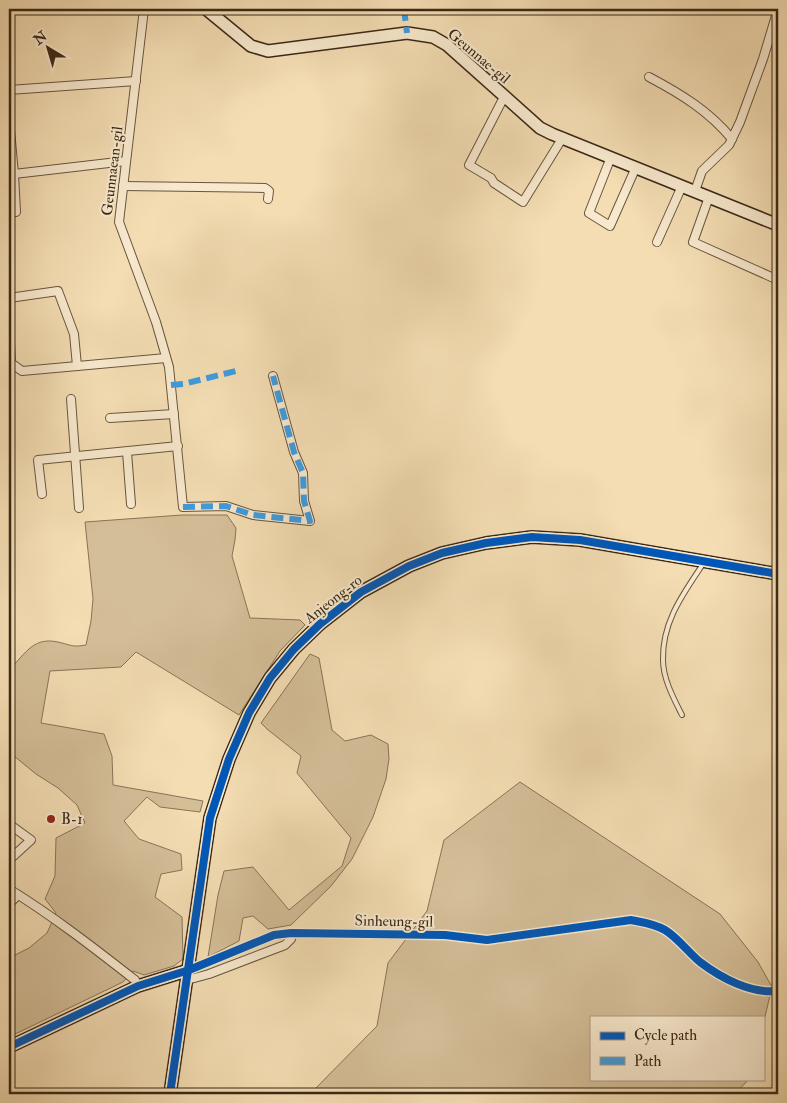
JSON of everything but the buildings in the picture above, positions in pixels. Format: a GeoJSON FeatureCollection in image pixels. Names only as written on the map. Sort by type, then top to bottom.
{"type":"FeatureCollection","features":[{"type":"Feature","properties":{"kind":"street","name":"Geunnaean-gil"},"geometry":{"type":"LineString","coordinates":[[144,9],[118,222],[156,322],[169,367],[183,507],[226,506],[253,515],[310,521],[304,500],[303,473],[294,452],[273,376]]}},
{"type":"Feature","properties":{"kind":"street","name":"Geunnae-gil"},"geometry":{"type":"LineString","coordinates":[[206,9],[250,46],[268,52],[407,32],[433,37],[447,45],[540,128],[778,225]]}},
{"type":"Feature","properties":{"kind":"street"},"geometry":{"type":"LineString","coordinates":[[695,191],[702,171],[724,151],[740,122],[778,9]]}},
{"type":"Feature","properties":{"kind":"street"},"geometry":{"type":"LineString","coordinates":[[650,76],[687,98],[707,113],[732,139]]}},
{"type":"Feature","properties":{"kind":"street"},"geometry":{"type":"LineString","coordinates":[[9,90],[136,80]]}},
{"type":"Feature","properties":{"kind":"street"},"geometry":{"type":"LineString","coordinates":[[504,97],[469,165],[491,178],[494,183],[523,202],[563,138]]}},
{"type":"Feature","properties":{"kind":"street"},"geometry":{"type":"LineString","coordinates":[[9,119],[16,212]]}},
{"type":"Feature","properties":{"kind":"street"},"geometry":{"type":"LineString","coordinates":[[611,157],[589,213],[610,226],[636,167]]}},
{"type":"Feature","properties":{"kind":"street"},"geometry":{"type":"LineString","coordinates":[[14,174],[126,161]]}},
{"type":"Feature","properties":{"kind":"street"},"geometry":{"type":"LineString","coordinates":[[123,186],[266,188],[269,191],[268,199]]}},
{"type":"Feature","properties":{"kind":"street"},"geometry":{"type":"LineString","coordinates":[[657,242],[682,186]]}},
{"type":"Feature","properties":{"kind":"street"},"geometry":{"type":"LineString","coordinates":[[709,197],[693,242],[778,280]]}},
{"type":"Feature","properties":{"kind":"street"},"geometry":{"type":"LineString","coordinates":[[9,298],[58,291],[74,334],[77,366]]}},
{"type":"Feature","properties":{"kind":"street"},"geometry":{"type":"LineString","coordinates":[[9,323],[11,363],[22,371],[166,358]]}},
{"type":"Feature","properties":{"kind":"street"},"geometry":{"type":"LineString","coordinates":[[71,400],[79,508]]}},
{"type":"Feature","properties":{"kind":"street"},"geometry":{"type":"LineString","coordinates":[[110,418],[174,414]]}},
{"type":"Feature","properties":{"kind":"street"},"geometry":{"type":"LineString","coordinates":[[42,494],[38,460],[178,446]]}},
{"type":"Feature","properties":{"kind":"street"},"geometry":{"type":"LineString","coordinates":[[127,452],[131,504]]}},
{"type":"Feature","properties":{"kind":"street","name":"Anjeong-ro"},"geometry":{"type":"LineString","coordinates":[[170,1094],[210,818],[229,759],[249,713],[270,678],[294,649],[338,609],[369,587],[409,566],[442,553],[486,543],[532,537],[580,540],[778,574]]}},
{"type":"Feature","properties":{"kind":"street"},"geometry":{"type":"LineString","coordinates":[[9,824],[31,840],[9,860]]}},
{"type":"Feature","properties":{"kind":"street"},"geometry":{"type":"LineString","coordinates":[[9,889],[100,952],[135,980],[138,986]]}},
{"type":"Feature","properties":{"kind":"street"},"geometry":{"type":"LineString","coordinates":[[9,904],[18,895]]}},
{"type":"Feature","properties":{"kind":"street","name":"Sinheung-gil"},"geometry":{"type":"LineString","coordinates":[[9,1047],[138,986],[187,981],[274,935],[291,933],[445,935],[487,940],[631,920],[649,923],[665,930],[700,962],[732,983],[767,992],[778,991]]}},
{"type":"Feature","properties":{"kind":"street"},"geometry":{"type":"LineString","coordinates":[[187,981],[285,944],[291,939],[291,933]]}},
{"type":"Feature","properties":{"kind":"lane"},"geometry":{"type":"LineString","coordinates":[[682,715],[669,685],[662,661],[666,631],[673,610],[704,562]]}},
{"type":"Feature","properties":{"kind":"shaded area"},"geometry":{"type":"Polygon","coordinates":[[[182,515],[227,515],[236,528],[232,556],[250,618],[300,620],[305,625],[280,651],[239,715],[136,652],[121,667],[50,671],[41,723],[104,734],[112,756],[113,785],[203,801],[200,812],[160,807],[147,797],[124,821],[139,839],[181,854],[182,870],[161,874],[155,897],[182,917],[183,959],[174,966],[144,975],[133,971],[123,982],[9,1037],[9,958],[29,948],[47,933],[56,913],[45,899],[55,876],[56,838],[85,823],[77,805],[58,788],[36,774],[9,752],[9,670],[26,651],[44,641],[74,646],[86,645],[93,599],[85,522],[182,515]]]}},
{"type":"Feature","properties":{"kind":"shaded area"},"geometry":{"type":"Polygon","coordinates":[[[310,654],[319,658],[332,730],[345,741],[371,735],[388,744],[389,759],[386,779],[373,817],[352,859],[331,886],[291,925],[268,929],[253,916],[243,918],[239,941],[208,957],[218,895],[224,871],[253,867],[289,910],[342,866],[351,838],[297,773],[301,756],[261,723],[310,654]]]}},
{"type":"Feature","properties":{"kind":"shaded area"},"geometry":{"type":"Polygon","coordinates":[[[520,782],[720,914],[758,962],[772,987],[764,1021],[764,1016],[590,1016],[590,1080],[748,1080],[735,1094],[310,1094],[377,1026],[388,963],[427,911],[444,840],[520,782]]]}},
{"type":"Feature","properties":{"kind":"marked path"},"geometry":{"type":"LineString","coordinates":[[404,9],[407,33]]}},
{"type":"Feature","properties":{"kind":"marked path"},"geometry":{"type":"LineString","coordinates":[[171,385],[183,384],[236,371]]}},
{"type":"Feature","properties":{"kind":"marked path"},"geometry":{"type":"LineString","coordinates":[[183,507],[226,506],[253,515],[310,521],[304,501],[303,473],[294,452],[273,376]]}},
{"type":"Feature","properties":{"kind":"cycle path"},"geometry":{"type":"LineString","coordinates":[[170,1094],[210,818],[229,759],[249,713],[270,678],[294,649],[320,624],[361,592],[409,566],[442,553],[486,543],[532,537],[580,540],[778,574]]}},
{"type":"Feature","properties":{"kind":"cycle path"},"geometry":{"type":"LineString","coordinates":[[9,1047],[138,986],[189,970],[274,935],[291,933],[445,935],[487,940],[631,920],[665,930],[700,962],[717,974],[737,984],[757,990],[778,991]]}},
{"type":"Feature","properties":{"kind":"place","name":"B-1"},"geometry":{"type":"Point","coordinates":[51,819]}}]}
